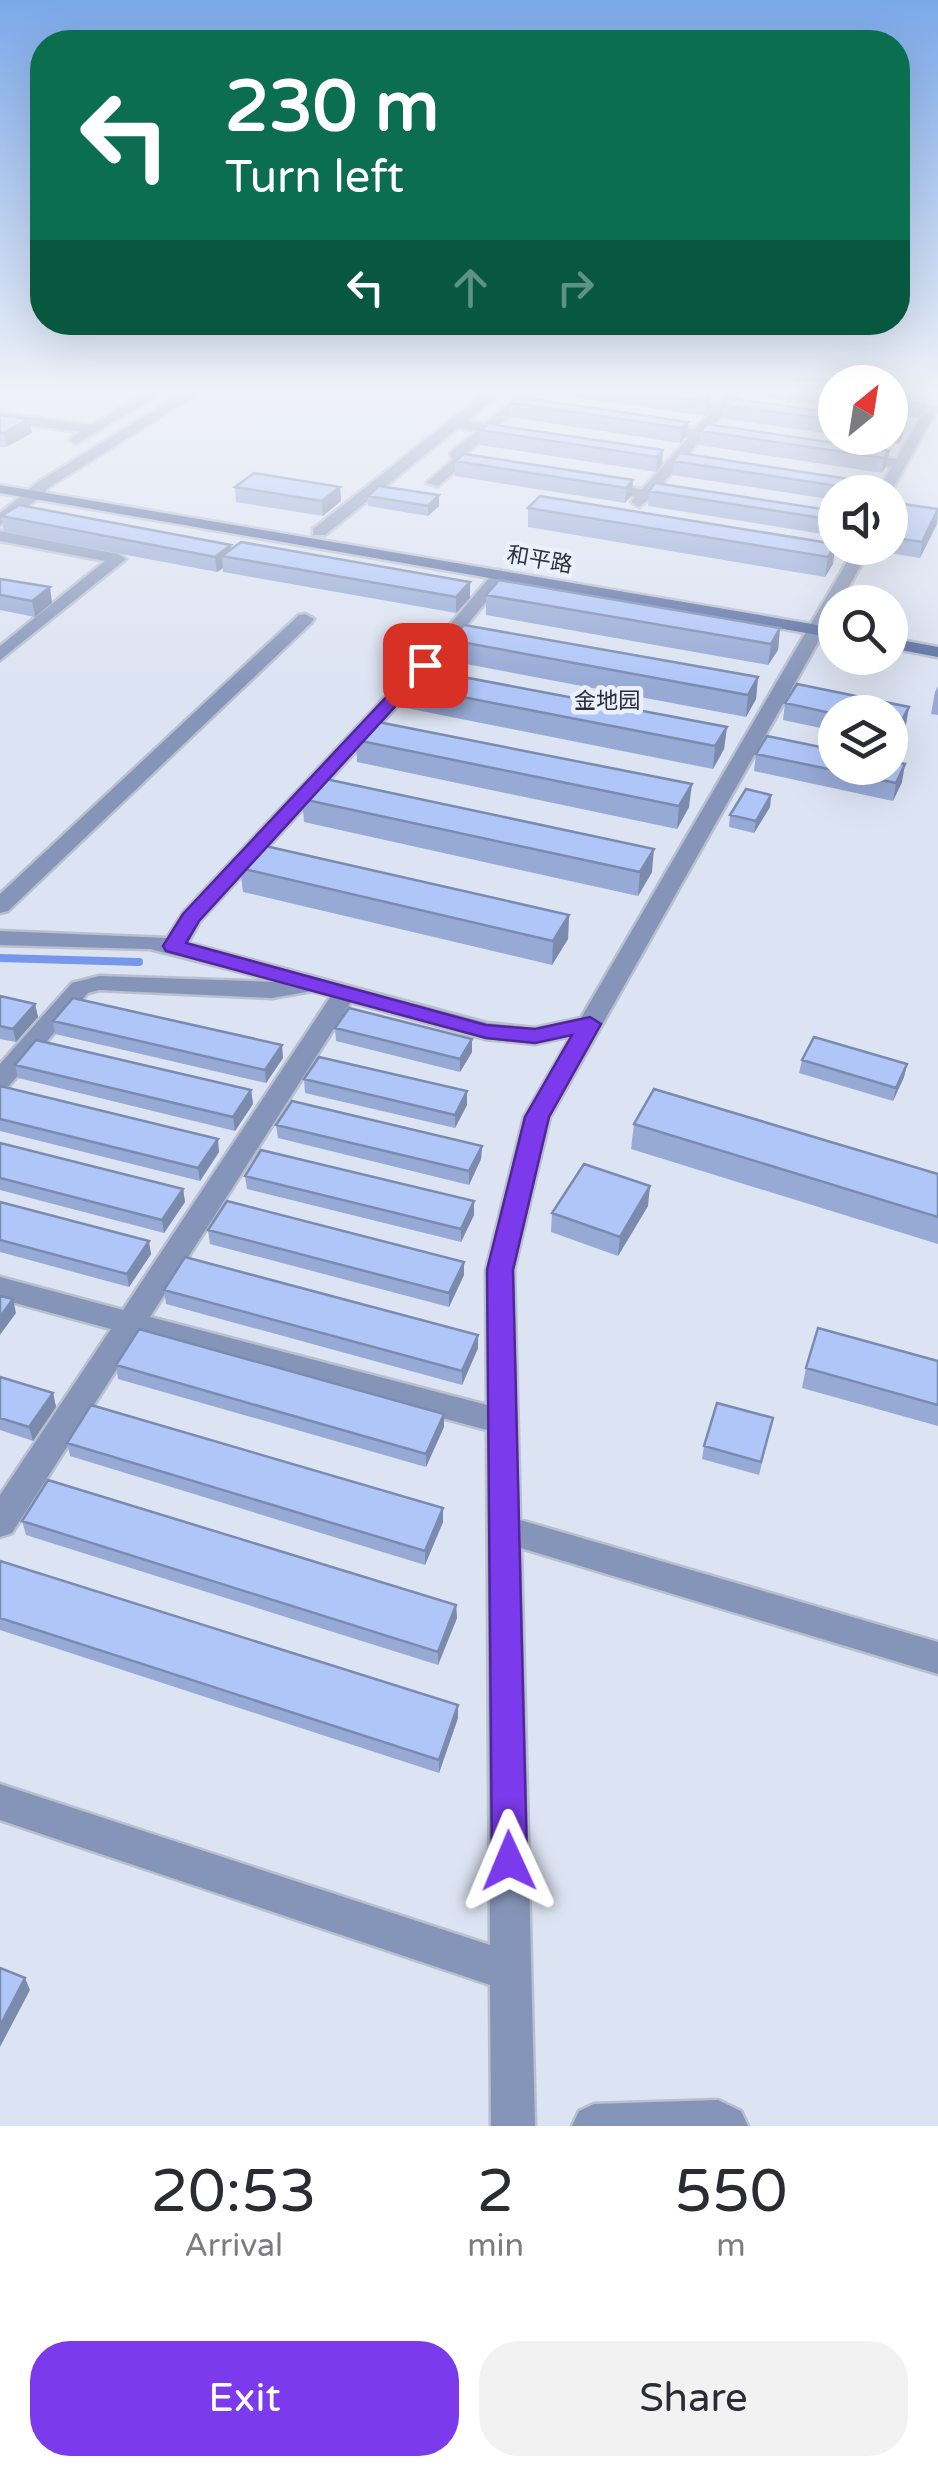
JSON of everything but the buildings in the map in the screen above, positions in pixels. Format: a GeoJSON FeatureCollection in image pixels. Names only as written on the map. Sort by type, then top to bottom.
{"type":"FeatureCollection","features":[{"type":"Feature","properties":{"kind":"street","name":"和平路"},"geometry":{"type":"LineString","coordinates":[[33,488],[500,575],[818,624]]}},
{"type":"Feature","properties":{"kind":"street"},"geometry":{"type":"LineString","coordinates":[[0,520],[42,488]]}},
{"type":"Feature","properties":{"kind":"street"},"geometry":{"type":"LineString","coordinates":[[319,532],[374,488]]}},
{"type":"Feature","properties":{"kind":"street"},"geometry":{"type":"LineString","coordinates":[[609,488],[703,503]]}},
{"type":"Feature","properties":{"kind":"street"},"geometry":{"type":"LineString","coordinates":[[628,514],[651,488]]}},
{"type":"Feature","properties":{"kind":"street","name":"和平路"},"geometry":{"type":"LineString","coordinates":[[0,489],[39,490],[319,532],[818,624]]}},
{"type":"Feature","properties":{"kind":"street"},"geometry":{"type":"LineString","coordinates":[[0,536],[118,560],[62,596],[0,655]]}},
{"type":"Feature","properties":{"kind":"street"},"geometry":{"type":"LineString","coordinates":[[831,580],[840,565]]}},
{"type":"Feature","properties":{"kind":"street"},"geometry":{"type":"LineString","coordinates":[[174,946],[190,918],[425,665],[500,575]]}},
{"type":"Feature","properties":{"kind":"street"},"geometry":{"type":"LineString","coordinates":[[0,906],[306,619]]}},
{"type":"Feature","properties":{"kind":"street"},"geometry":{"type":"LineString","coordinates":[[0,630],[25,634]]}},
{"type":"Feature","properties":{"kind":"street"},"geometry":{"type":"LineString","coordinates":[[908,633],[938,638]]}},
{"type":"Feature","properties":{"kind":"street"},"geometry":{"type":"LineString","coordinates":[[513,2126],[500,1270],[537,1117],[818,639]]}},
{"type":"Feature","properties":{"kind":"street"},"geometry":{"type":"LineString","coordinates":[[908,646],[938,652]]}},
{"type":"Feature","properties":{"kind":"street"},"geometry":{"type":"LineString","coordinates":[[0,938],[174,946],[486,1032],[535,1036],[590,1024]]}},
{"type":"Feature","properties":{"kind":"street"},"geometry":{"type":"LineString","coordinates":[[0,1080],[80,988],[99,983],[272,992],[312,984]]}},
{"type":"Feature","properties":{"kind":"street"},"geometry":{"type":"LineString","coordinates":[[0,1523],[344,993]]}},
{"type":"Feature","properties":{"kind":"street"},"geometry":{"type":"LineString","coordinates":[[0,1288],[502,1422]]}},
{"type":"Feature","properties":{"kind":"street"},"geometry":{"type":"LineString","coordinates":[[504,1529],[938,1658]]}},
{"type":"Feature","properties":{"kind":"street"},"geometry":{"type":"LineString","coordinates":[[0,1802],[511,1972]]}},
{"type":"Feature","properties":{"kind":"street"},"geometry":{"type":"LineString","coordinates":[[594,2126],[718,2122],[726,2126]]}},
{"type":"Feature","properties":{"kind":"waterway"},"geometry":{"type":"LineString","coordinates":[[0,958],[139,962]]}},
{"type":"Feature","properties":{"kind":"district","name":"金地园"},"geometry":{"type":"Point","coordinates":[607,700]}},
{"type":"Feature","properties":{"kind":"route"},"geometry":{"type":"LineString","coordinates":[[425,665],[190,918],[174,946],[486,1032],[535,1036],[590,1024],[537,1117],[500,1270],[509,1861]]}}]}
